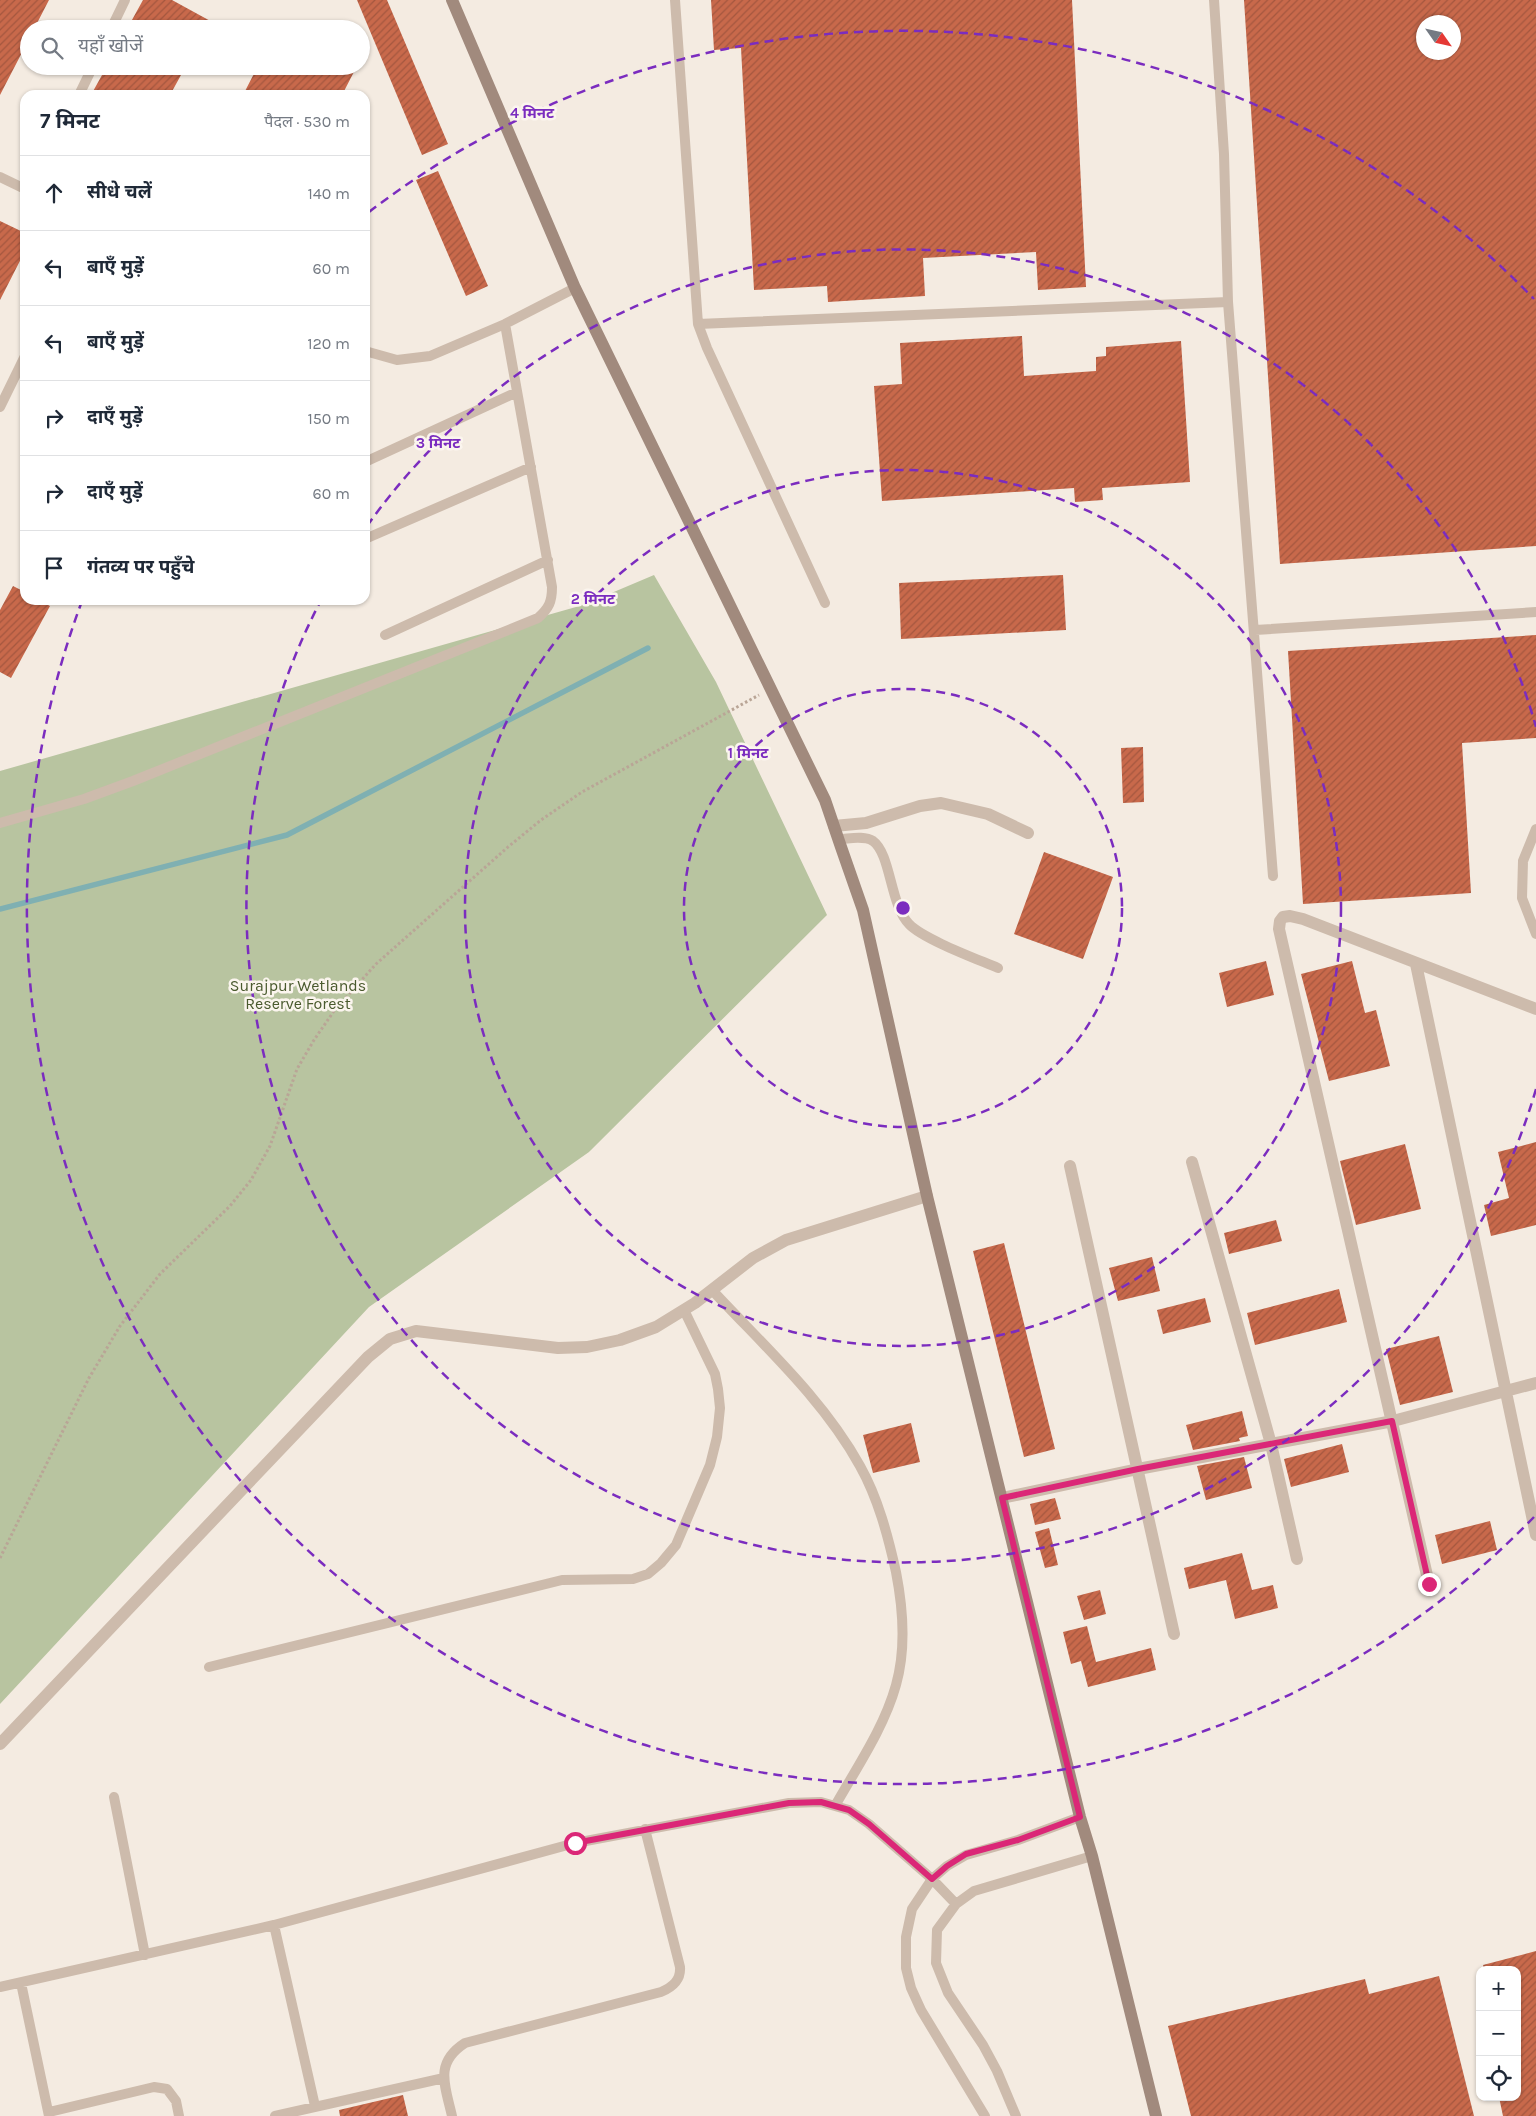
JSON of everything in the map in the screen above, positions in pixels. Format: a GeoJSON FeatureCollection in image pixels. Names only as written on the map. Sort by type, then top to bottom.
{"type":"FeatureCollection","features":[{"type":"Feature","properties":{"kind":"main road"},"geometry":{"type":"LineString","coordinates":[[452,0],[575,288],[825,800],[839,839],[862,910],[927,1196],[1080,1817],[1092,1856],[1156,2116]]}},
{"type":"Feature","properties":{"kind":"street"},"geometry":{"type":"LineString","coordinates":[[834,826],[866,823],[920,806],[941,803],[988,814],[1028,833]]}},
{"type":"Feature","properties":{"kind":"street"},"geometry":{"type":"LineString","coordinates":[[1429,1584],[1279,929],[1280,922],[1283,917],[1290,916],[1303,919],[1536,1009]]}},
{"type":"Feature","properties":{"kind":"street"},"geometry":{"type":"LineString","coordinates":[[1416,964],[1536,1535]]}},
{"type":"Feature","properties":{"kind":"street"},"geometry":{"type":"LineString","coordinates":[[1192,1162],[1271,1444],[1297,1559]]}},
{"type":"Feature","properties":{"kind":"street"},"geometry":{"type":"LineString","coordinates":[[1070,1166],[1174,1634]]}},
{"type":"Feature","properties":{"kind":"street"},"geometry":{"type":"LineString","coordinates":[[0,1744],[368,1357],[390,1339],[416,1332],[558,1348],[587,1346],[620,1340],[656,1327],[684,1310],[753,1258],[786,1240],[927,1196]]}},
{"type":"Feature","properties":{"kind":"street"},"geometry":{"type":"LineString","coordinates":[[1002,1498],[1138,1469],[1392,1421],[1536,1383]]}},
{"type":"Feature","properties":{"kind":"lane"},"geometry":{"type":"LineString","coordinates":[[115,20],[125,0]]}},
{"type":"Feature","properties":{"kind":"lane"},"geometry":{"type":"LineString","coordinates":[[675,0],[698,324],[707,348],[825,602]]}},
{"type":"Feature","properties":{"kind":"lane"},"geometry":{"type":"LineString","coordinates":[[1214,0],[1224,154],[1228,302],[1273,876]]}},
{"type":"Feature","properties":{"kind":"lane"},"geometry":{"type":"LineString","coordinates":[[81,90],[89,75]]}},
{"type":"Feature","properties":{"kind":"lane"},"geometry":{"type":"LineString","coordinates":[[0,176],[20,186]]}},
{"type":"Feature","properties":{"kind":"lane"},"geometry":{"type":"LineString","coordinates":[[370,352],[397,360],[430,356],[505,324],[575,288]]}},
{"type":"Feature","properties":{"kind":"lane"},"geometry":{"type":"LineString","coordinates":[[698,324],[1228,302]]}},
{"type":"Feature","properties":{"kind":"lane"},"geometry":{"type":"LineString","coordinates":[[0,823],[84,799],[133,782],[538,618],[552,602],[552,587],[505,324]]}},
{"type":"Feature","properties":{"kind":"lane"},"geometry":{"type":"LineString","coordinates":[[0,407],[20,366]]}},
{"type":"Feature","properties":{"kind":"lane"},"geometry":{"type":"LineString","coordinates":[[370,460],[517,392]]}},
{"type":"Feature","properties":{"kind":"lane"},"geometry":{"type":"LineString","coordinates":[[370,537],[531,467]]}},
{"type":"Feature","properties":{"kind":"lane"},"geometry":{"type":"LineString","coordinates":[[385,635],[548,560]]}},
{"type":"Feature","properties":{"kind":"lane"},"geometry":{"type":"LineString","coordinates":[[1255,630],[1536,612]]}},
{"type":"Feature","properties":{"kind":"lane"},"geometry":{"type":"LineString","coordinates":[[1536,829],[1523,862],[1522,898],[1536,934]]}},
{"type":"Feature","properties":{"kind":"lane"},"geometry":{"type":"LineString","coordinates":[[839,839],[856,838],[872,840],[880,848],[899,909],[909,924],[924,934],[998,968]]}},
{"type":"Feature","properties":{"kind":"lane"},"geometry":{"type":"LineString","coordinates":[[712,1290],[818,1403],[837,1428],[865,1476],[880,1511],[892,1553],[902,1599],[902,1648],[896,1685],[873,1738],[835,1806]]}},
{"type":"Feature","properties":{"kind":"lane"},"geometry":{"type":"LineString","coordinates":[[209,1667],[562,1580],[634,1579],[648,1574],[661,1563],[676,1545],[710,1465],[717,1437],[720,1408],[715,1374],[684,1310]]}},
{"type":"Feature","properties":{"kind":"lane"},"geometry":{"type":"LineString","coordinates":[[114,1797],[145,1955]]}},
{"type":"Feature","properties":{"kind":"lane"},"geometry":{"type":"LineString","coordinates":[[0,1987],[274,1925],[575,1843],[789,1803],[821,1802],[849,1810],[869,1824],[932,1879],[956,1904]]}},
{"type":"Feature","properties":{"kind":"lane"},"geometry":{"type":"LineString","coordinates":[[985,2116],[921,2010],[910,1988],[906,1968],[906,1938],[912,1909],[932,1879],[947,1866],[966,1854],[1018,1840],[1080,1817]]}},
{"type":"Feature","properties":{"kind":"lane"},"geometry":{"type":"LineString","coordinates":[[452,2116],[444,2078],[446,2060],[453,2051],[465,2043],[661,1992],[676,1982],[681,1974],[680,1967],[645,1830]]}},
{"type":"Feature","properties":{"kind":"lane"},"geometry":{"type":"LineString","coordinates":[[1016,2116],[997,2071],[983,2045],[948,1993],[936,1962],[938,1930],[956,1904],[974,1891],[1092,1856]]}},
{"type":"Feature","properties":{"kind":"lane"},"geometry":{"type":"LineString","coordinates":[[274,1925],[315,2106]]}},
{"type":"Feature","properties":{"kind":"lane"},"geometry":{"type":"LineString","coordinates":[[21,1983],[49,2114],[154,2087],[167,2089],[176,2101],[179,2116]]}},
{"type":"Feature","properties":{"kind":"lane"},"geometry":{"type":"LineString","coordinates":[[275,2116],[444,2078]]}},
{"type":"Feature","properties":{"kind":"path"},"geometry":{"type":"LineString","coordinates":[[0,1558],[89,1378],[120,1326],[160,1274],[230,1206],[251,1180],[270,1146],[297,1069],[334,1011],[376,964],[508,847],[548,816],[582,792],[771,689]]}},
{"type":"Feature","properties":{"kind":"green space","name":"Surajpur Wetlands Reserve Forest"},"geometry":{"type":"Polygon","coordinates":[[[654,575],[716,682],[827,915],[589,1152],[369,1307],[0,1704],[0,771],[583,605],[654,575]]]}},
{"type":"Feature","properties":{"kind":"building"},"geometry":{"type":"Polygon","coordinates":[[[0,0],[49,0],[39,20],[20,20],[20,56],[0,95],[0,0]]]}},
{"type":"Feature","properties":{"kind":"building"},"geometry":{"type":"Polygon","coordinates":[[[143,0],[172,0],[209,20],[132,20],[143,0]]]}},
{"type":"Feature","properties":{"kind":"building"},"geometry":{"type":"Polygon","coordinates":[[[357,0],[387,0],[448,144],[422,155],[370,31],[370,20],[365,20],[357,0]]]}},
{"type":"Feature","properties":{"kind":"building"},"geometry":{"type":"Polygon","coordinates":[[[711,0],[1072,0],[1086,287],[1038,290],[1036,252],[923,258],[925,296],[828,302],[827,286],[754,290],[741,48],[714,50],[711,0]]]}},
{"type":"Feature","properties":{"kind":"building"},"geometry":{"type":"Polygon","coordinates":[[[1244,0],[1536,0],[1536,546],[1280,564],[1244,0]]]}},
{"type":"Feature","properties":{"kind":"building"},"geometry":{"type":"Polygon","coordinates":[[[102,75],[181,75],[173,90],[94,90],[102,75]]]}},
{"type":"Feature","properties":{"kind":"building"},"geometry":{"type":"Polygon","coordinates":[[[253,75],[352,75],[345,90],[246,90],[253,75]]]}},
{"type":"Feature","properties":{"kind":"building"},"geometry":{"type":"Polygon","coordinates":[[[438,171],[488,286],[466,296],[416,180],[438,171]]]}},
{"type":"Feature","properties":{"kind":"building"},"geometry":{"type":"Polygon","coordinates":[[[0,221],[20,231],[20,261],[0,300],[0,221]]]}},
{"type":"Feature","properties":{"kind":"building"},"geometry":{"type":"Polygon","coordinates":[[[1022,336],[1024,376],[1096,371],[1096,357],[1106,356],[1106,347],[1181,341],[1190,482],[1102,488],[1103,500],[1075,502],[1074,488],[882,501],[874,386],[902,384],[900,343],[1022,336]]]}},
{"type":"Feature","properties":{"kind":"building"},"geometry":{"type":"Polygon","coordinates":[[[1063,575],[1066,630],[901,639],[899,583],[1063,575]]]}},
{"type":"Feature","properties":{"kind":"building"},"geometry":{"type":"Polygon","coordinates":[[[13,586],[20,590],[20,605],[50,606],[11,678],[0,672],[0,610],[13,586]]]}},
{"type":"Feature","properties":{"kind":"building"},"geometry":{"type":"Polygon","coordinates":[[[1536,635],[1536,738],[1462,743],[1471,893],[1303,904],[1288,651],[1536,635]]]}},
{"type":"Feature","properties":{"kind":"building"},"geometry":{"type":"Polygon","coordinates":[[[1143,747],[1144,802],[1123,803],[1121,748],[1143,747]]]}},
{"type":"Feature","properties":{"kind":"building"},"geometry":{"type":"Polygon","coordinates":[[[1044,852],[1113,877],[1083,959],[1014,934],[1044,852]]]}},
{"type":"Feature","properties":{"kind":"building"},"geometry":{"type":"Polygon","coordinates":[[[1266,961],[1274,995],[1227,1007],[1219,973],[1266,961]]]}},
{"type":"Feature","properties":{"kind":"building"},"geometry":{"type":"Polygon","coordinates":[[[1352,961],[1365,1013],[1376,1010],[1390,1066],[1329,1081],[1301,974],[1352,961]]]}},
{"type":"Feature","properties":{"kind":"building"},"geometry":{"type":"Polygon","coordinates":[[[1536,1142],[1536,1225],[1491,1236],[1484,1205],[1509,1198],[1498,1152],[1536,1142]]]}},
{"type":"Feature","properties":{"kind":"building"},"geometry":{"type":"Polygon","coordinates":[[[1405,1144],[1421,1209],[1356,1225],[1340,1161],[1405,1144]]]}},
{"type":"Feature","properties":{"kind":"building"},"geometry":{"type":"Polygon","coordinates":[[[1276,1220],[1282,1241],[1229,1254],[1224,1233],[1276,1220]]]}},
{"type":"Feature","properties":{"kind":"building"},"geometry":{"type":"Polygon","coordinates":[[[1004,1243],[1055,1449],[1024,1457],[973,1251],[1004,1243]]]}},
{"type":"Feature","properties":{"kind":"building"},"geometry":{"type":"Polygon","coordinates":[[[1152,1257],[1160,1291],[1118,1301],[1109,1268],[1152,1257]]]}},
{"type":"Feature","properties":{"kind":"building"},"geometry":{"type":"Polygon","coordinates":[[[1339,1289],[1347,1322],[1255,1345],[1247,1313],[1339,1289]]]}},
{"type":"Feature","properties":{"kind":"building"},"geometry":{"type":"Polygon","coordinates":[[[1205,1298],[1211,1322],[1163,1334],[1157,1310],[1205,1298]]]}},
{"type":"Feature","properties":{"kind":"building"},"geometry":{"type":"Polygon","coordinates":[[[1439,1336],[1453,1392],[1400,1405],[1386,1349],[1439,1336]]]}},
{"type":"Feature","properties":{"kind":"building"},"geometry":{"type":"Polygon","coordinates":[[[1242,1411],[1248,1436],[1239,1438],[1240,1441],[1193,1450],[1186,1425],[1242,1411]]]}},
{"type":"Feature","properties":{"kind":"building"},"geometry":{"type":"Polygon","coordinates":[[[911,1423],[920,1462],[873,1473],[863,1435],[911,1423]]]}},
{"type":"Feature","properties":{"kind":"building"},"geometry":{"type":"Polygon","coordinates":[[[1342,1444],[1349,1472],[1291,1487],[1284,1459],[1342,1444]]]}},
{"type":"Feature","properties":{"kind":"building"},"geometry":{"type":"Polygon","coordinates":[[[1244,1457],[1252,1488],[1206,1500],[1197,1466],[1244,1457]]]}},
{"type":"Feature","properties":{"kind":"building"},"geometry":{"type":"Polygon","coordinates":[[[1055,1498],[1061,1519],[1035,1525],[1030,1504],[1055,1498]]]}},
{"type":"Feature","properties":{"kind":"building"},"geometry":{"type":"Polygon","coordinates":[[[1490,1521],[1497,1550],[1442,1564],[1435,1535],[1490,1521]]]}},
{"type":"Feature","properties":{"kind":"building"},"geometry":{"type":"Polygon","coordinates":[[[1049,1528],[1058,1565],[1045,1568],[1035,1532],[1049,1528]]]}},
{"type":"Feature","properties":{"kind":"building"},"geometry":{"type":"Polygon","coordinates":[[[1242,1553],[1252,1590],[1273,1585],[1278,1608],[1235,1619],[1226,1580],[1189,1589],[1184,1568],[1242,1553]]]}},
{"type":"Feature","properties":{"kind":"building"},"geometry":{"type":"Polygon","coordinates":[[[1100,1590],[1106,1614],[1084,1620],[1077,1596],[1100,1590]]]}},
{"type":"Feature","properties":{"kind":"building"},"geometry":{"type":"Polygon","coordinates":[[[1087,1626],[1096,1662],[1151,1648],[1156,1670],[1088,1687],[1081,1661],[1071,1664],[1063,1632],[1087,1626]]]}},
{"type":"Feature","properties":{"kind":"building"},"geometry":{"type":"Polygon","coordinates":[[[1536,1951],[1536,2116],[1503,2116],[1500,2101],[1521,2101],[1521,1966],[1483,1965],[1536,1951]]]}},
{"type":"Feature","properties":{"kind":"building"},"geometry":{"type":"Polygon","coordinates":[[[1439,1976],[1474,2116],[1191,2116],[1168,2026],[1365,1979],[1369,1994],[1439,1976]]]}},
{"type":"Feature","properties":{"kind":"building"},"geometry":{"type":"Polygon","coordinates":[[[403,2095],[408,2116],[340,2116],[339,2110],[403,2095]]]}},
{"type":"Feature","properties":{"kind":"waterway"},"geometry":{"type":"LineString","coordinates":[[0,909],[287,835],[648,648]]}},
{"type":"Feature","properties":{"kind":"route"},"geometry":{"type":"LineString","coordinates":[[575,1843],[789,1803],[821,1802],[849,1810],[869,1824],[932,1879],[947,1866],[966,1854],[1018,1840],[1080,1817],[1002,1505],[1002,1498],[1138,1469],[1392,1421],[1429,1584]]}}]}
